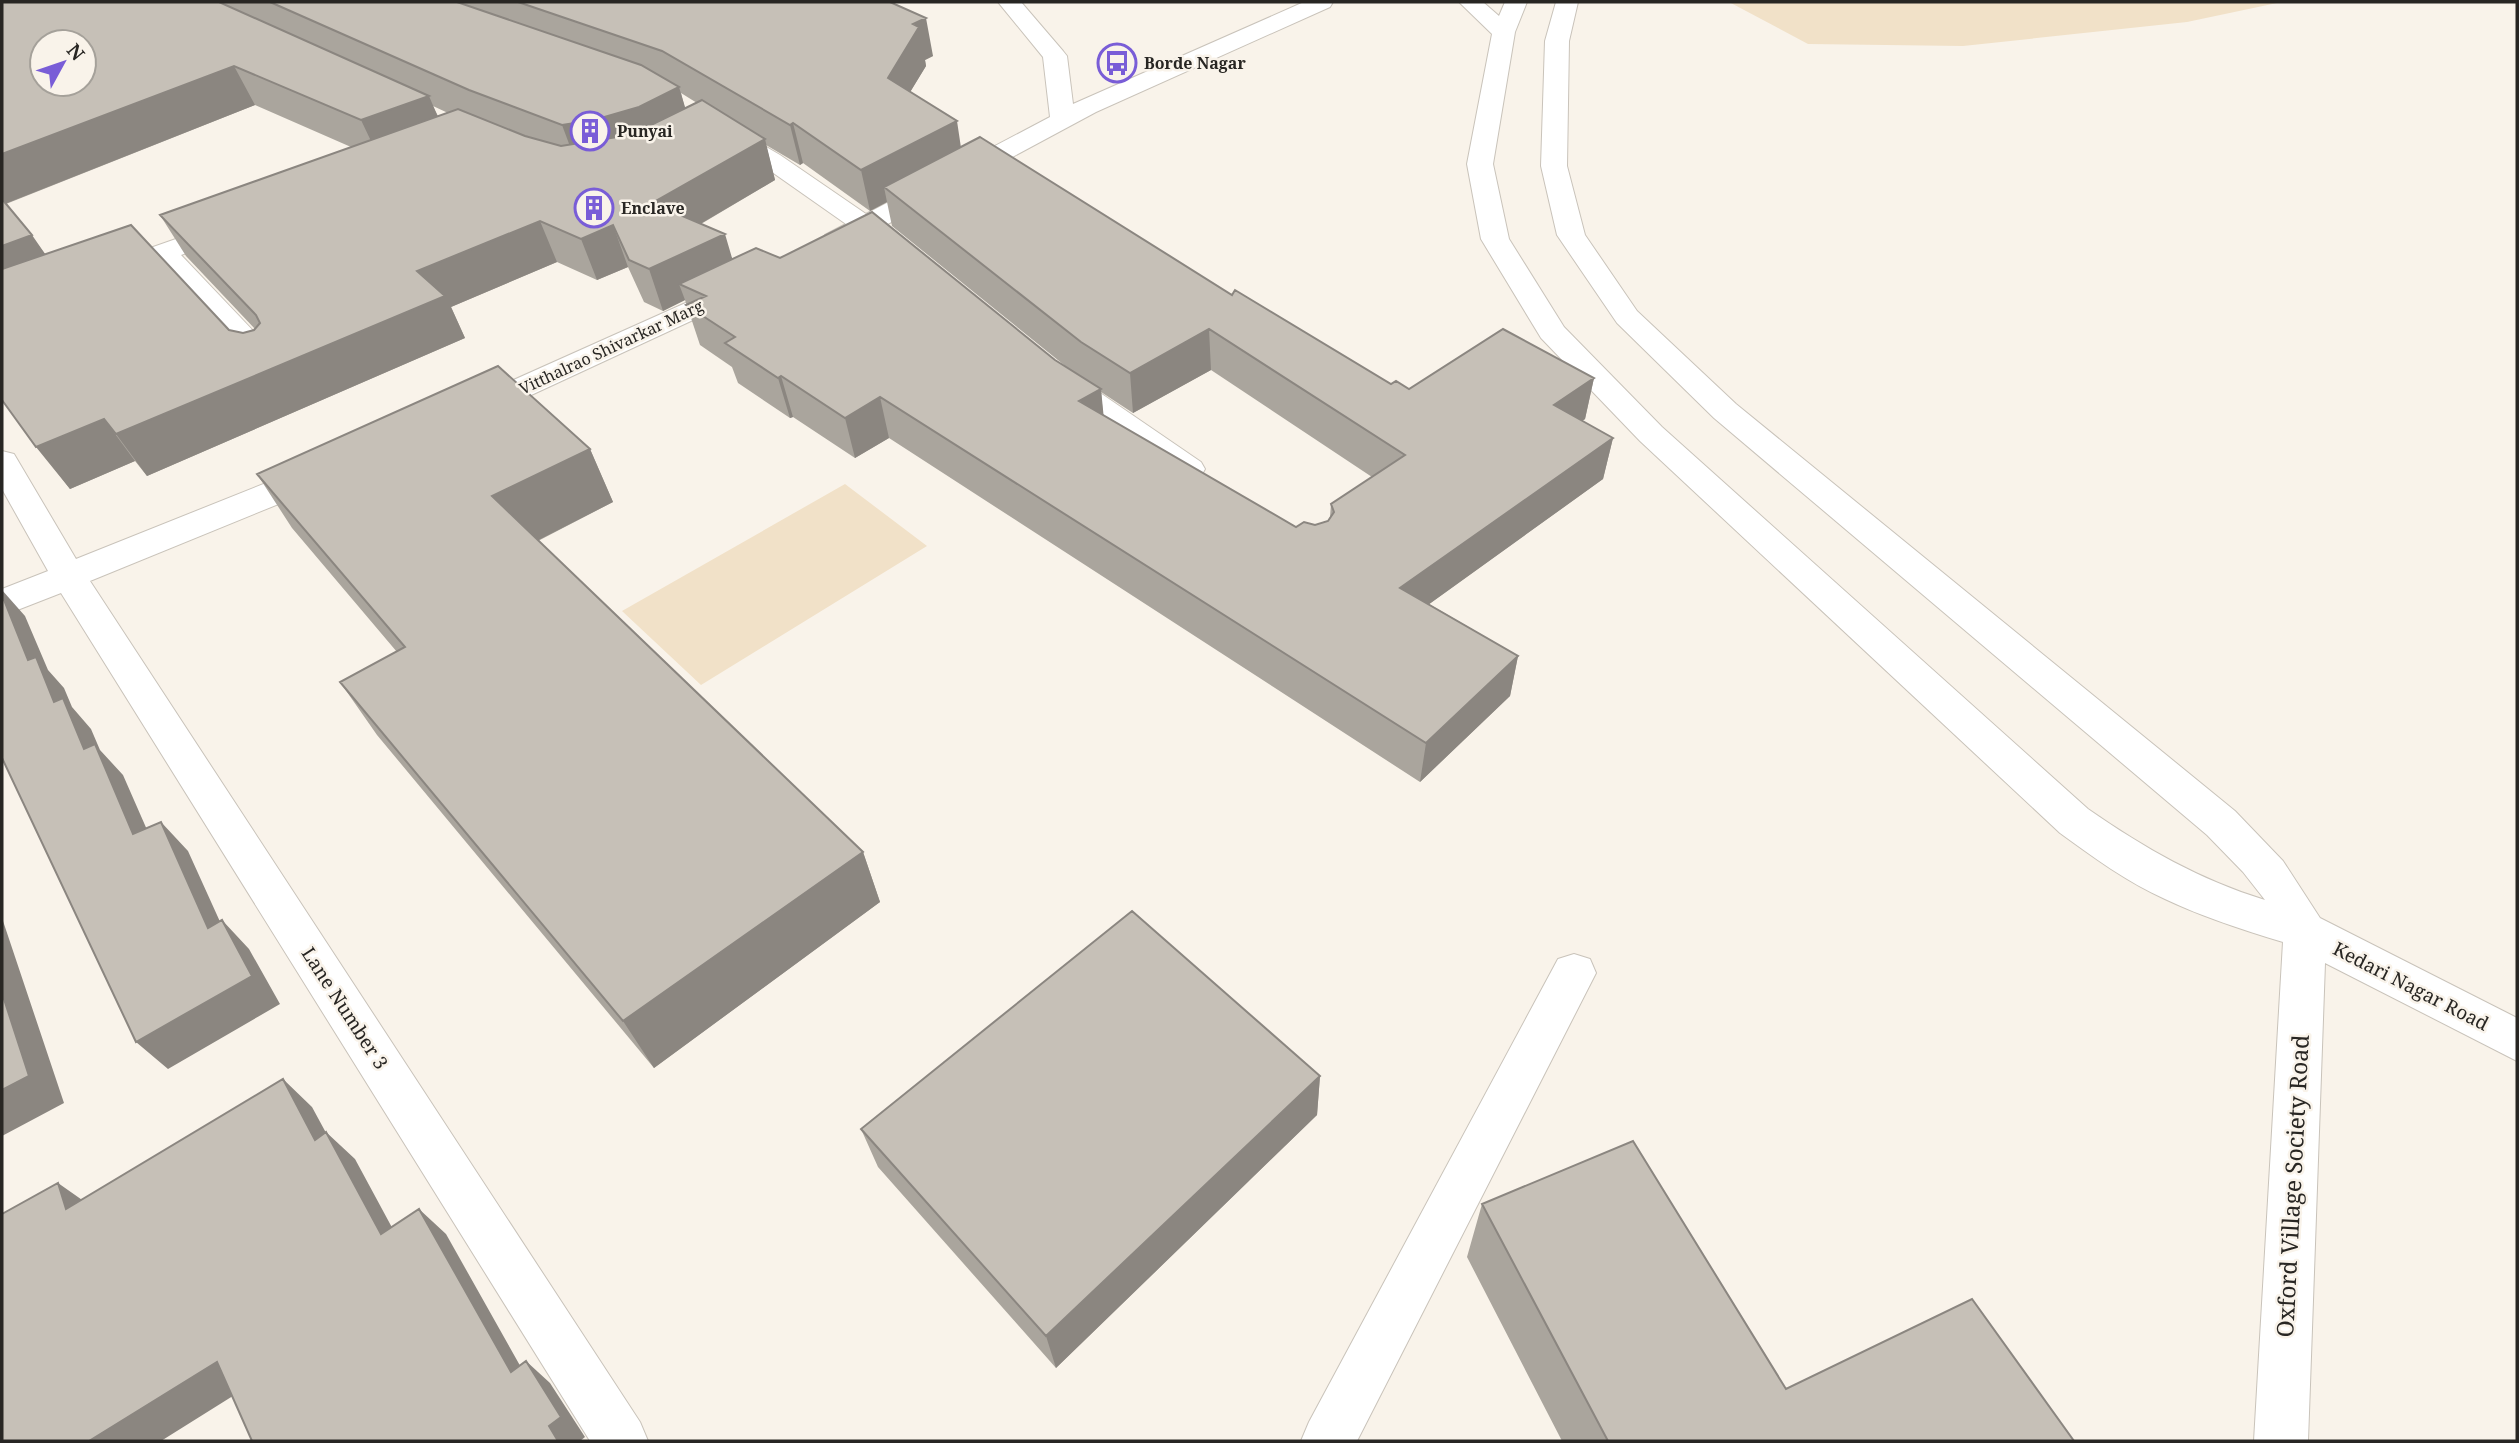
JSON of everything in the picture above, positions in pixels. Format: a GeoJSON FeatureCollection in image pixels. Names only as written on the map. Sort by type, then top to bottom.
{"type":"FeatureCollection","features":[{"type":"Feature","properties":{"kind":"street"},"geometry":{"type":"LineString","coordinates":[[1009,2],[1055,56],[1063,120]]}},
{"type":"Feature","properties":{"kind":"street"},"geometry":{"type":"LineString","coordinates":[[808,254],[869,225],[1063,120],[1320,2]]}},
{"type":"Feature","properties":{"kind":"street"},"geometry":{"type":"LineString","coordinates":[[1471,2],[1510,17]]}},
{"type":"Feature","properties":{"kind":"street"},"geometry":{"type":"LineString","coordinates":[[1567,2],[1557,41],[1554,166],[1571,235],[1627,317],[1725,411],[2221,823],[2267,868],[2291,903],[2305,930]]}},
{"type":"Feature","properties":{"kind":"street","name":"Kedari Nagar Road"},"geometry":{"type":"LineString","coordinates":[[1510,17],[1480,164],[1495,240],[1552,332],[1651,434],[2074,821],[2124,856],[2178,886],[2225,906],[2305,930],[2517,1041]]}},
{"type":"Feature","properties":{"kind":"street"},"geometry":{"type":"LineString","coordinates":[[708,127],[771,160],[869,225],[912,260]]}},
{"type":"Feature","properties":{"kind":"street"},"geometry":{"type":"LineString","coordinates":[[88,279],[251,220]]}},
{"type":"Feature","properties":{"kind":"street"},"geometry":{"type":"LineString","coordinates":[[163,252],[268,364]]}},
{"type":"Feature","properties":{"kind":"street","name":"Vitthalrao Shivarkar Marg"},"geometry":{"type":"LineString","coordinates":[[444,423],[760,278]]}},
{"type":"Feature","properties":{"kind":"street"},"geometry":{"type":"LineString","coordinates":[[1041,365],[1073,391],[1210,483]]}},
{"type":"Feature","properties":{"kind":"street","name":"Lane Number 3"},"geometry":{"type":"LineString","coordinates":[[2,461],[68,575],[621,1441]]}},
{"type":"Feature","properties":{"kind":"street"},"geometry":{"type":"LineString","coordinates":[[2,603],[344,464]]}},
{"type":"Feature","properties":{"kind":"street","name":"Oxford Village Society Road"},"geometry":{"type":"LineString","coordinates":[[2281,1441],[2305,930]]}},
{"type":"Feature","properties":{"kind":"street"},"geometry":{"type":"LineString","coordinates":[[1328,1441],[1574,973]]}},
{"type":"Feature","properties":{"kind":"shaded area"},"geometry":{"type":"Polygon","coordinates":[[[1729,2],[2277,3],[2187,22],[1963,46],[1808,44],[1729,2]]]}},
{"type":"Feature","properties":{"kind":"shaded area"},"geometry":{"type":"Polygon","coordinates":[[[845,484],[927,546],[701,685],[622,611],[845,484]]]}},
{"type":"Feature","properties":{"kind":"building"},"geometry":{"type":"Polygon","coordinates":[[[2,2],[219,2],[429,96],[361,120],[234,66],[2,154],[2,2]]]}},
{"type":"Feature","properties":{"kind":"building"},"geometry":{"type":"Polygon","coordinates":[[[270,2],[457,2],[641,65],[679,87],[639,107],[594,120],[562,125],[469,90],[270,2]]]}},
{"type":"Feature","properties":{"kind":"building"},"geometry":{"type":"Polygon","coordinates":[[[518,2],[890,2],[926,18],[913,24],[919,27],[888,78],[957,121],[861,170],[793,123],[790,125],[662,51],[518,2]]]}},
{"type":"Feature","properties":{"kind":"building"},"geometry":{"type":"Polygon","coordinates":[[[702,100],[765,139],[652,203],[725,234],[649,269],[629,260],[613,225],[581,239],[540,221],[417,271],[445,296],[116,434],[104,419],[36,447],[2,400],[2,269],[131,225],[229,330],[243,333],[254,330],[260,323],[256,315],[160,215],[458,109],[525,136],[561,146],[617,137],[653,124],[702,100]]]}},
{"type":"Feature","properties":{"kind":"building"},"geometry":{"type":"Polygon","coordinates":[[[980,137],[1232,295],[1235,290],[1391,384],[1396,381],[1409,389],[1503,329],[1594,378],[1554,405],[1613,438],[1400,588],[1518,656],[1426,743],[880,397],[845,418],[725,343],[735,337],[686,305],[706,296],[679,284],[756,248],[780,258],[872,212],[1055,360],[1101,389],[1079,401],[1296,527],[1304,522],[1315,525],[1328,521],[1334,512],[1331,504],[1405,455],[1209,329],[1130,373],[1081,342],[884,187],[980,137]]]}},
{"type":"Feature","properties":{"kind":"building"},"geometry":{"type":"Polygon","coordinates":[[[2,199],[32,235],[2,246],[2,199]]]}},
{"type":"Feature","properties":{"kind":"building"},"geometry":{"type":"Polygon","coordinates":[[[498,366],[590,449],[492,496],[863,852],[623,1021],[340,682],[405,647],[257,474],[498,366]]]}},
{"type":"Feature","properties":{"kind":"building"},"geometry":{"type":"Polygon","coordinates":[[[2,595],[28,660],[36,657],[54,702],[63,698],[84,749],[95,744],[133,834],[161,822],[208,928],[222,920],[252,976],[136,1042],[2,758],[2,595]]]}},
{"type":"Feature","properties":{"kind":"building"},"geometry":{"type":"Polygon","coordinates":[[[1132,911],[1320,1076],[1046,1336],[861,1129],[1132,911]]]}},
{"type":"Feature","properties":{"kind":"building"},"geometry":{"type":"Polygon","coordinates":[[[2,993],[29,1076],[2,1090],[2,993]]]}},
{"type":"Feature","properties":{"kind":"building"},"geometry":{"type":"Polygon","coordinates":[[[283,1079],[315,1140],[326,1132],[381,1234],[419,1209],[511,1372],[526,1361],[561,1417],[549,1426],[558,1441],[252,1441],[217,1362],[89,1441],[2,1441],[2,1214],[58,1183],[66,1209],[283,1079]]]}},
{"type":"Feature","properties":{"kind":"building"},"geometry":{"type":"Polygon","coordinates":[[[1633,1141],[1786,1389],[1972,1299],[2074,1441],[1608,1441],[1482,1204],[1633,1141]]]}},
{"type":"Feature","properties":{"kind":"place","name":"Borde Nagar"},"geometry":{"type":"Point","coordinates":[1117,63]}},
{"type":"Feature","properties":{"kind":"place","name":"Punyai"},"geometry":{"type":"Point","coordinates":[590,131]}},
{"type":"Feature","properties":{"kind":"place","name":"Enclave"},"geometry":{"type":"Point","coordinates":[594,208]}}]}
